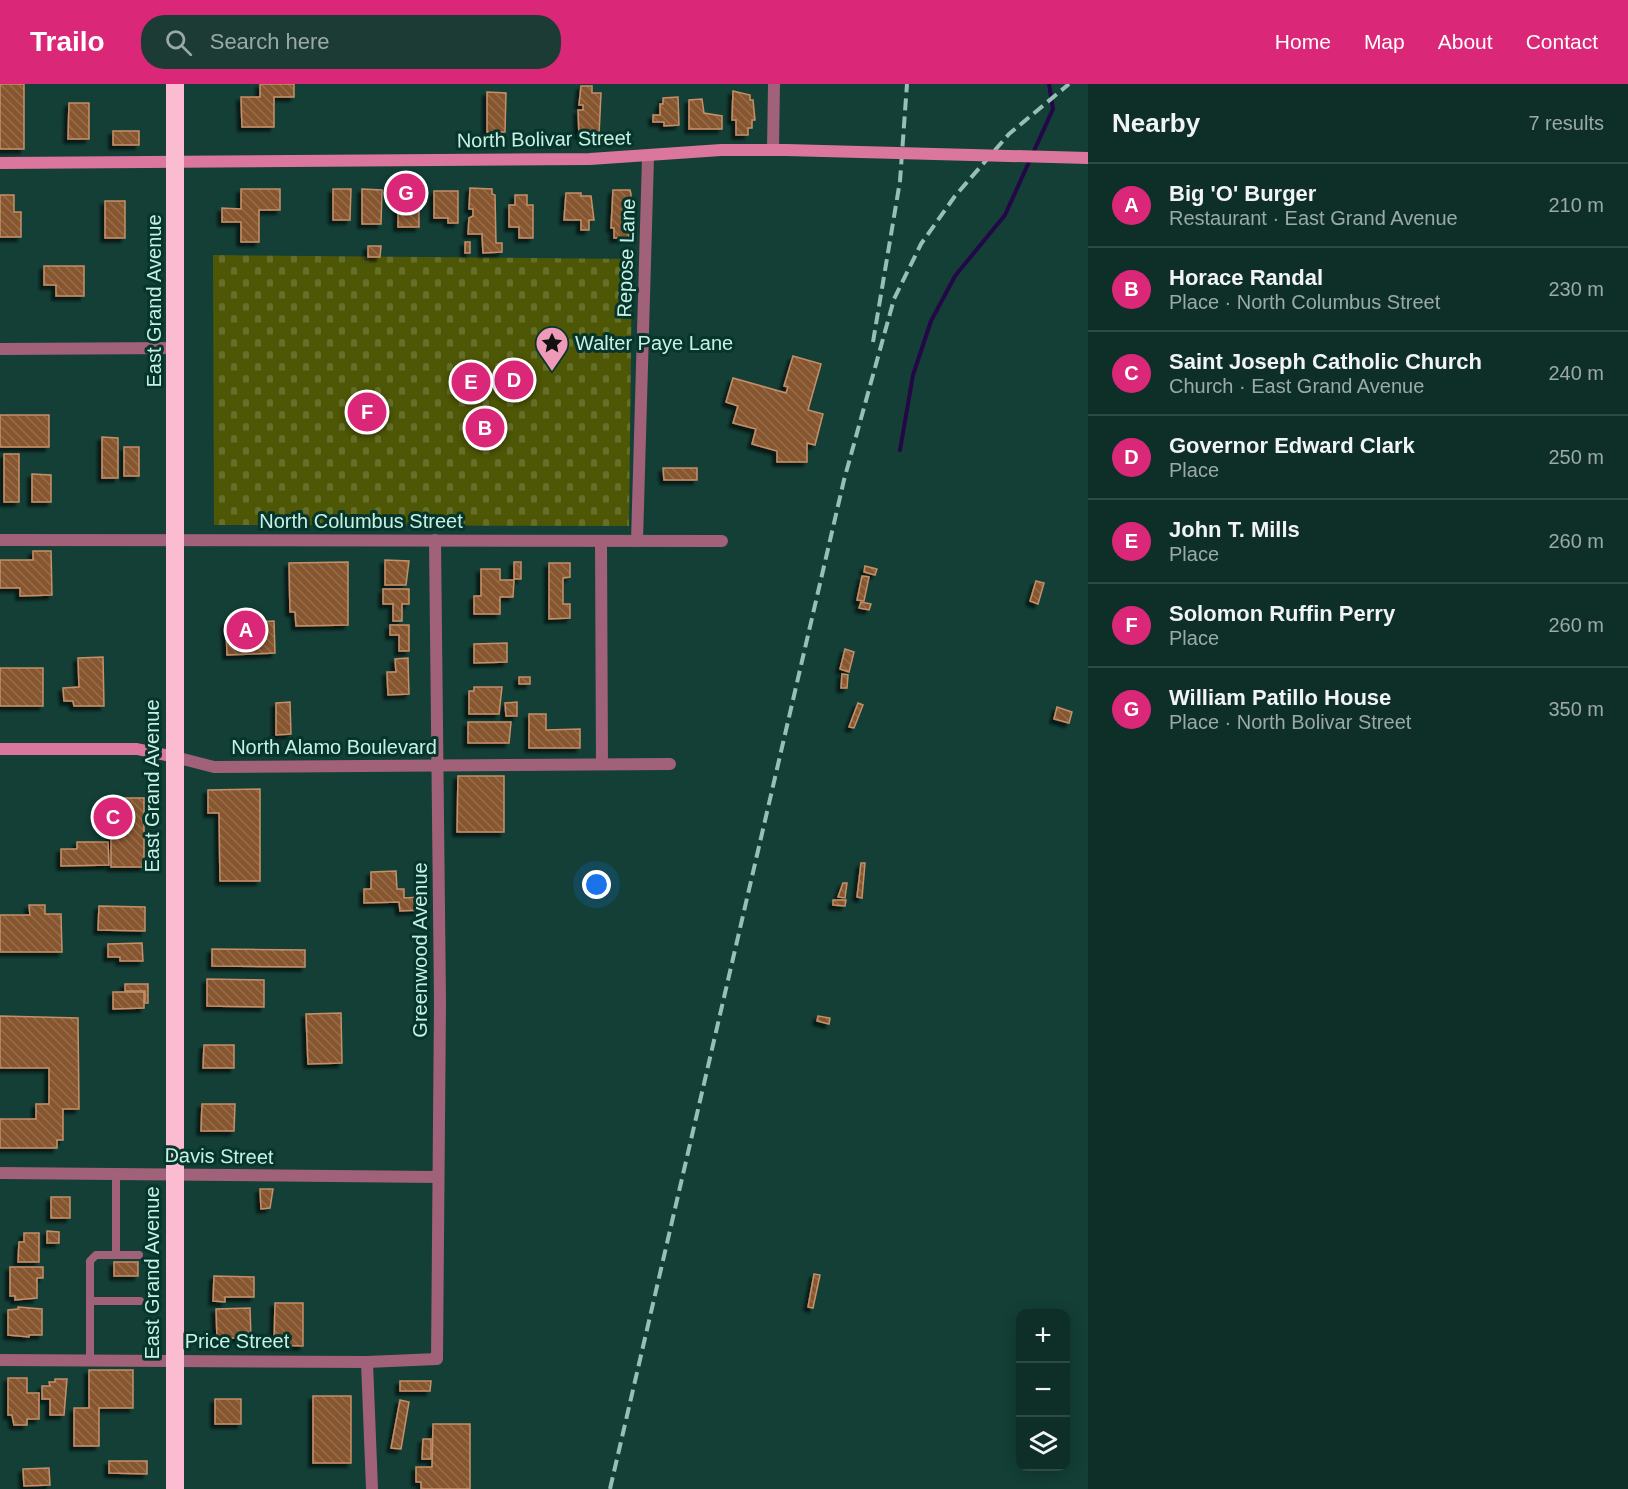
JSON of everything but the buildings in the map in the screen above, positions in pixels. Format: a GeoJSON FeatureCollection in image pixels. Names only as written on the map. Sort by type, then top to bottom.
{"type":"FeatureCollection","features":[{"type":"Feature","properties":{"kind":"highway","name":"East Grand Avenue"},"geometry":{"type":"LineString","coordinates":[[175,1489],[176,84]]}},
{"type":"Feature","properties":{"kind":"street"},"geometry":{"type":"LineString","coordinates":[[773,149],[774,84]]}},
{"type":"Feature","properties":{"kind":"street","name":"North Bolivar Street"},"geometry":{"type":"LineString","coordinates":[[0,163],[648,157],[721,150],[773,149],[1088,159]]}},
{"type":"Feature","properties":{"kind":"street","name":"Repose Lane"},"geometry":{"type":"LineString","coordinates":[[637,541],[648,157]]}},
{"type":"Feature","properties":{"kind":"street"},"geometry":{"type":"LineString","coordinates":[[0,349],[177,348]]}},
{"type":"Feature","properties":{"kind":"street","name":"North Columbus Street"},"geometry":{"type":"LineString","coordinates":[[0,540],[722,541]]}},
{"type":"Feature","properties":{"kind":"street","name":"Greenwood Avenue"},"geometry":{"type":"LineString","coordinates":[[435,540],[440,1002],[438,1359]]}},
{"type":"Feature","properties":{"kind":"street"},"geometry":{"type":"LineString","coordinates":[[601,541],[602,764]]}},
{"type":"Feature","properties":{"kind":"street","name":"North Alamo Boulevard"},"geometry":{"type":"LineString","coordinates":[[0,749],[137,749],[214,767],[670,764]]}},
{"type":"Feature","properties":{"kind":"street","name":"Davis Street"},"geometry":{"type":"LineString","coordinates":[[0,1173],[438,1177]]}},
{"type":"Feature","properties":{"kind":"street","name":"Price Street"},"geometry":{"type":"LineString","coordinates":[[0,1360],[367,1362],[438,1359]]}},
{"type":"Feature","properties":{"kind":"street"},"geometry":{"type":"LineString","coordinates":[[367,1362],[372,1489]]}},
{"type":"Feature","properties":{"kind":"lane"},"geometry":{"type":"LineString","coordinates":[[116,1174],[116,1255]]}},
{"type":"Feature","properties":{"kind":"lane"},"geometry":{"type":"LineString","coordinates":[[90,1360],[90,1261],[96,1255],[139,1255]]}},
{"type":"Feature","properties":{"kind":"lane"},"geometry":{"type":"LineString","coordinates":[[90,1301],[140,1301]]}},
{"type":"Feature","properties":{"kind":"green space"},"geometry":{"type":"Polygon","coordinates":[[[213,255],[632,259],[629,526],[214,525],[213,255]]]}},
{"type":"Feature","properties":{"kind":"waterway"},"geometry":{"type":"LineString","coordinates":[[900,450],[913,375],[931,321],[955,276],[1005,215],[1053,109],[1049,84]]}},
{"type":"Feature","properties":{"kind":"railway"},"geometry":{"type":"LineString","coordinates":[[873,342],[900,181],[907,84]]}},
{"type":"Feature","properties":{"kind":"railway"},"geometry":{"type":"LineString","coordinates":[[610,1489],[844,480],[894,299],[921,244],[955,196],[1009,134],[1069,84]]}},
{"type":"Feature","properties":{"kind":"place","name":"William Patillo House"},"geometry":{"type":"Point","coordinates":[406,193]}},
{"type":"Feature","properties":{"kind":"place","name":"Walter Paye Lane"},"geometry":{"type":"Point","coordinates":[552,372]}},
{"type":"Feature","properties":{"kind":"place","name":"Governor Edward Clark"},"geometry":{"type":"Point","coordinates":[514,380]}},
{"type":"Feature","properties":{"kind":"place","name":"John T. Mills"},"geometry":{"type":"Point","coordinates":[471,382]}},
{"type":"Feature","properties":{"kind":"place","name":"Solomon Ruffin Perry"},"geometry":{"type":"Point","coordinates":[367,412]}},
{"type":"Feature","properties":{"kind":"place","name":"Horace Randal"},"geometry":{"type":"Point","coordinates":[485,428]}},
{"type":"Feature","properties":{"kind":"place","name":"Big 'O' Burger"},"geometry":{"type":"Point","coordinates":[246,630]}},
{"type":"Feature","properties":{"kind":"place","name":"Saint Joseph Catholic Church"},"geometry":{"type":"Point","coordinates":[113,817]}}]}
